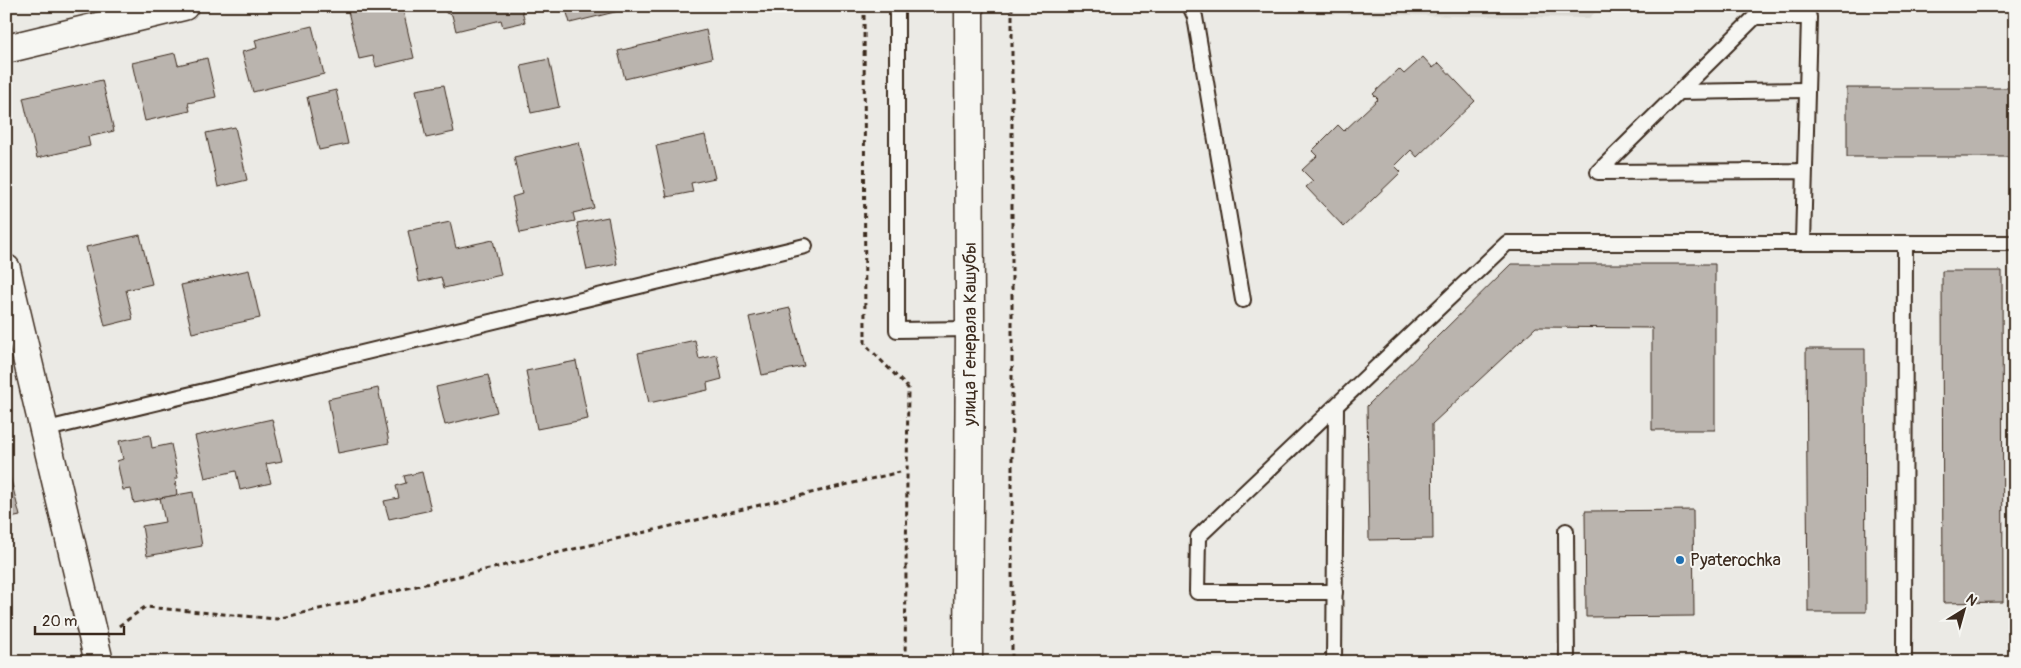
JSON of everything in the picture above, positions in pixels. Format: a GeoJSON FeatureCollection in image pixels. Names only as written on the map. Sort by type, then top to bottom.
{"type":"FeatureCollection","features":[{"type":"Feature","properties":{"kind":"street"},"geometry":{"type":"LineString","coordinates":[[6,49],[184,6]]}},
{"type":"Feature","properties":{"kind":"street","name":"улица Генерала Кашубы"},"geometry":{"type":"LineString","coordinates":[[968,662],[969,6]]}},
{"type":"Feature","properties":{"kind":"street"},"geometry":{"type":"LineString","coordinates":[[6,269],[98,662]]}},
{"type":"Feature","properties":{"kind":"lane"},"geometry":{"type":"LineString","coordinates":[[897,6],[897,330],[970,329]]}},
{"type":"Feature","properties":{"kind":"lane"},"geometry":{"type":"LineString","coordinates":[[1190,6],[1195,16],[1242,300]]}},
{"type":"Feature","properties":{"kind":"lane"},"geometry":{"type":"LineString","coordinates":[[1803,243],[1810,17],[1755,17],[1598,172],[1805,171]]}},
{"type":"Feature","properties":{"kind":"lane"},"geometry":{"type":"LineString","coordinates":[[1679,92],[1807,90]]}},
{"type":"Feature","properties":{"kind":"lane"},"geometry":{"type":"LineString","coordinates":[[1335,592],[1197,592],[1198,537],[1507,243],[2015,243]]}},
{"type":"Feature","properties":{"kind":"lane"},"geometry":{"type":"LineString","coordinates":[[1904,662],[1905,243]]}},
{"type":"Feature","properties":{"kind":"lane"},"geometry":{"type":"LineString","coordinates":[[43,430],[805,246]]}},
{"type":"Feature","properties":{"kind":"lane"},"geometry":{"type":"LineString","coordinates":[[1334,662],[1336,407]]}},
{"type":"Feature","properties":{"kind":"lane"},"geometry":{"type":"LineString","coordinates":[[1566,531],[1567,662]]}},
{"type":"Feature","properties":{"kind":"path"},"geometry":{"type":"LineString","coordinates":[[1012,6],[1012,662]]}},
{"type":"Feature","properties":{"kind":"path"},"geometry":{"type":"LineString","coordinates":[[112,632],[145,607],[278,619],[900,472]]}},
{"type":"Feature","properties":{"kind":"shaded area"},"geometry":{"type":"Polygon","coordinates":[[[1212,6],[1602,6],[1589,18],[1212,12],[1212,6]]]}},
{"type":"Feature","properties":{"kind":"building"},"geometry":{"type":"Polygon","coordinates":[[[369,6],[402,6],[414,58],[376,67],[373,56],[359,59],[348,11],[369,6]]]}},
{"type":"Feature","properties":{"kind":"building"},"geometry":{"type":"Polygon","coordinates":[[[444,6],[521,6],[525,22],[503,27],[501,20],[456,31],[452,15],[446,13],[444,6]]]}},
{"type":"Feature","properties":{"kind":"building"},"geometry":{"type":"Polygon","coordinates":[[[565,6],[635,6],[635,7],[570,23],[565,6]]]}},
{"type":"Feature","properties":{"kind":"building"},"geometry":{"type":"Polygon","coordinates":[[[312,26],[324,74],[253,92],[242,52],[257,48],[255,40],[312,26]]]}},
{"type":"Feature","properties":{"kind":"building"},"geometry":{"type":"Polygon","coordinates":[[[706,30],[712,58],[625,79],[618,51],[706,30]]]}},
{"type":"Feature","properties":{"kind":"building"},"geometry":{"type":"Polygon","coordinates":[[[175,53],[178,65],[207,58],[216,97],[188,103],[190,111],[145,121],[132,63],[175,53]]]}},
{"type":"Feature","properties":{"kind":"building"},"geometry":{"type":"Polygon","coordinates":[[[1423,57],[1433,68],[1439,63],[1475,101],[1417,157],[1411,150],[1395,166],[1401,172],[1344,227],[1306,187],[1313,181],[1302,170],[1317,156],[1312,151],[1338,125],[1344,131],[1378,99],[1373,94],[1399,69],[1404,74],[1423,57]]]}},
{"type":"Feature","properties":{"kind":"building"},"geometry":{"type":"Polygon","coordinates":[[[549,59],[559,107],[531,113],[521,65],[549,59]]]}},
{"type":"Feature","properties":{"kind":"building"},"geometry":{"type":"Polygon","coordinates":[[[102,80],[114,131],[88,137],[90,146],[37,158],[23,98],[102,80]]]}},
{"type":"Feature","properties":{"kind":"building"},"geometry":{"type":"Polygon","coordinates":[[[444,85],[454,132],[426,138],[416,90],[444,85]]]}},
{"type":"Feature","properties":{"kind":"building"},"geometry":{"type":"Polygon","coordinates":[[[1847,88],[2015,88],[2015,157],[1847,157],[1847,88]]]}},
{"type":"Feature","properties":{"kind":"building"},"geometry":{"type":"Polygon","coordinates":[[[336,90],[348,144],[319,150],[307,97],[336,90]]]}},
{"type":"Feature","properties":{"kind":"building"},"geometry":{"type":"Polygon","coordinates":[[[235,127],[247,180],[218,187],[206,133],[235,127]]]}},
{"type":"Feature","properties":{"kind":"building"},"geometry":{"type":"Polygon","coordinates":[[[705,135],[715,178],[691,183],[693,192],[667,197],[656,146],[705,135]]]}},
{"type":"Feature","properties":{"kind":"building"},"geometry":{"type":"Polygon","coordinates":[[[579,142],[594,208],[573,213],[575,221],[520,233],[512,197],[522,194],[514,157],[579,142]]]}},
{"type":"Feature","properties":{"kind":"building"},"geometry":{"type":"Polygon","coordinates":[[[608,217],[617,264],[587,270],[577,223],[608,217]]]}},
{"type":"Feature","properties":{"kind":"building"},"geometry":{"type":"Polygon","coordinates":[[[450,222],[456,248],[493,240],[501,275],[444,288],[441,277],[419,282],[408,231],[450,222]]]}},
{"type":"Feature","properties":{"kind":"building"},"geometry":{"type":"Polygon","coordinates":[[[140,235],[152,284],[126,290],[133,319],[105,326],[86,247],[140,235]]]}},
{"type":"Feature","properties":{"kind":"building"},"geometry":{"type":"Polygon","coordinates":[[[1511,264],[1715,264],[1715,430],[1652,430],[1652,328],[1536,327],[1432,424],[1433,539],[1369,540],[1367,406],[1511,264]]]}},
{"type":"Feature","properties":{"kind":"building"},"geometry":{"type":"Polygon","coordinates":[[[249,270],[260,318],[192,333],[181,285],[249,270]]]}},
{"type":"Feature","properties":{"kind":"building"},"geometry":{"type":"Polygon","coordinates":[[[1942,271],[2002,271],[2003,602],[1943,603],[1942,271]]]}},
{"type":"Feature","properties":{"kind":"building"},"geometry":{"type":"Polygon","coordinates":[[[790,308],[804,366],[762,375],[749,317],[790,308]]]}},
{"type":"Feature","properties":{"kind":"building"},"geometry":{"type":"Polygon","coordinates":[[[695,340],[699,359],[717,355],[722,379],[707,383],[708,390],[649,403],[638,353],[695,340]]]}},
{"type":"Feature","properties":{"kind":"building"},"geometry":{"type":"Polygon","coordinates":[[[1806,349],[1865,349],[1866,612],[1808,612],[1806,349]]]}},
{"type":"Feature","properties":{"kind":"building"},"geometry":{"type":"Polygon","coordinates":[[[576,361],[588,419],[537,429],[526,371],[576,361]]]}},
{"type":"Feature","properties":{"kind":"building"},"geometry":{"type":"Polygon","coordinates":[[[488,375],[497,412],[445,425],[436,387],[488,375]]]}},
{"type":"Feature","properties":{"kind":"building"},"geometry":{"type":"Polygon","coordinates":[[[378,388],[389,443],[338,453],[328,399],[378,388]]]}},
{"type":"Feature","properties":{"kind":"building"},"geometry":{"type":"Polygon","coordinates":[[[272,419],[282,461],[266,464],[271,483],[240,490],[236,471],[205,478],[195,436],[272,419]]]}},
{"type":"Feature","properties":{"kind":"building"},"geometry":{"type":"Polygon","coordinates":[[[150,435],[152,448],[171,444],[178,478],[175,478],[177,495],[134,503],[131,489],[123,490],[117,461],[123,459],[119,441],[150,435]]]}},
{"type":"Feature","properties":{"kind":"building"},"geometry":{"type":"Polygon","coordinates":[[[6,465],[20,516],[6,519],[6,465]]]}},
{"type":"Feature","properties":{"kind":"building"},"geometry":{"type":"Polygon","coordinates":[[[422,472],[431,510],[389,519],[384,501],[399,498],[396,486],[406,483],[404,476],[422,472]]]}},
{"type":"Feature","properties":{"kind":"building"},"geometry":{"type":"Polygon","coordinates":[[[193,492],[202,546],[147,556],[142,526],[165,522],[160,498],[193,492]]]}},
{"type":"Feature","properties":{"kind":"building"},"geometry":{"type":"Polygon","coordinates":[[[1693,510],[1694,616],[1586,617],[1585,511],[1693,510]]]}},
{"type":"Feature","properties":{"kind":"place","name":"Pyaterochka"},"geometry":{"type":"Point","coordinates":[1680,560]}}]}
